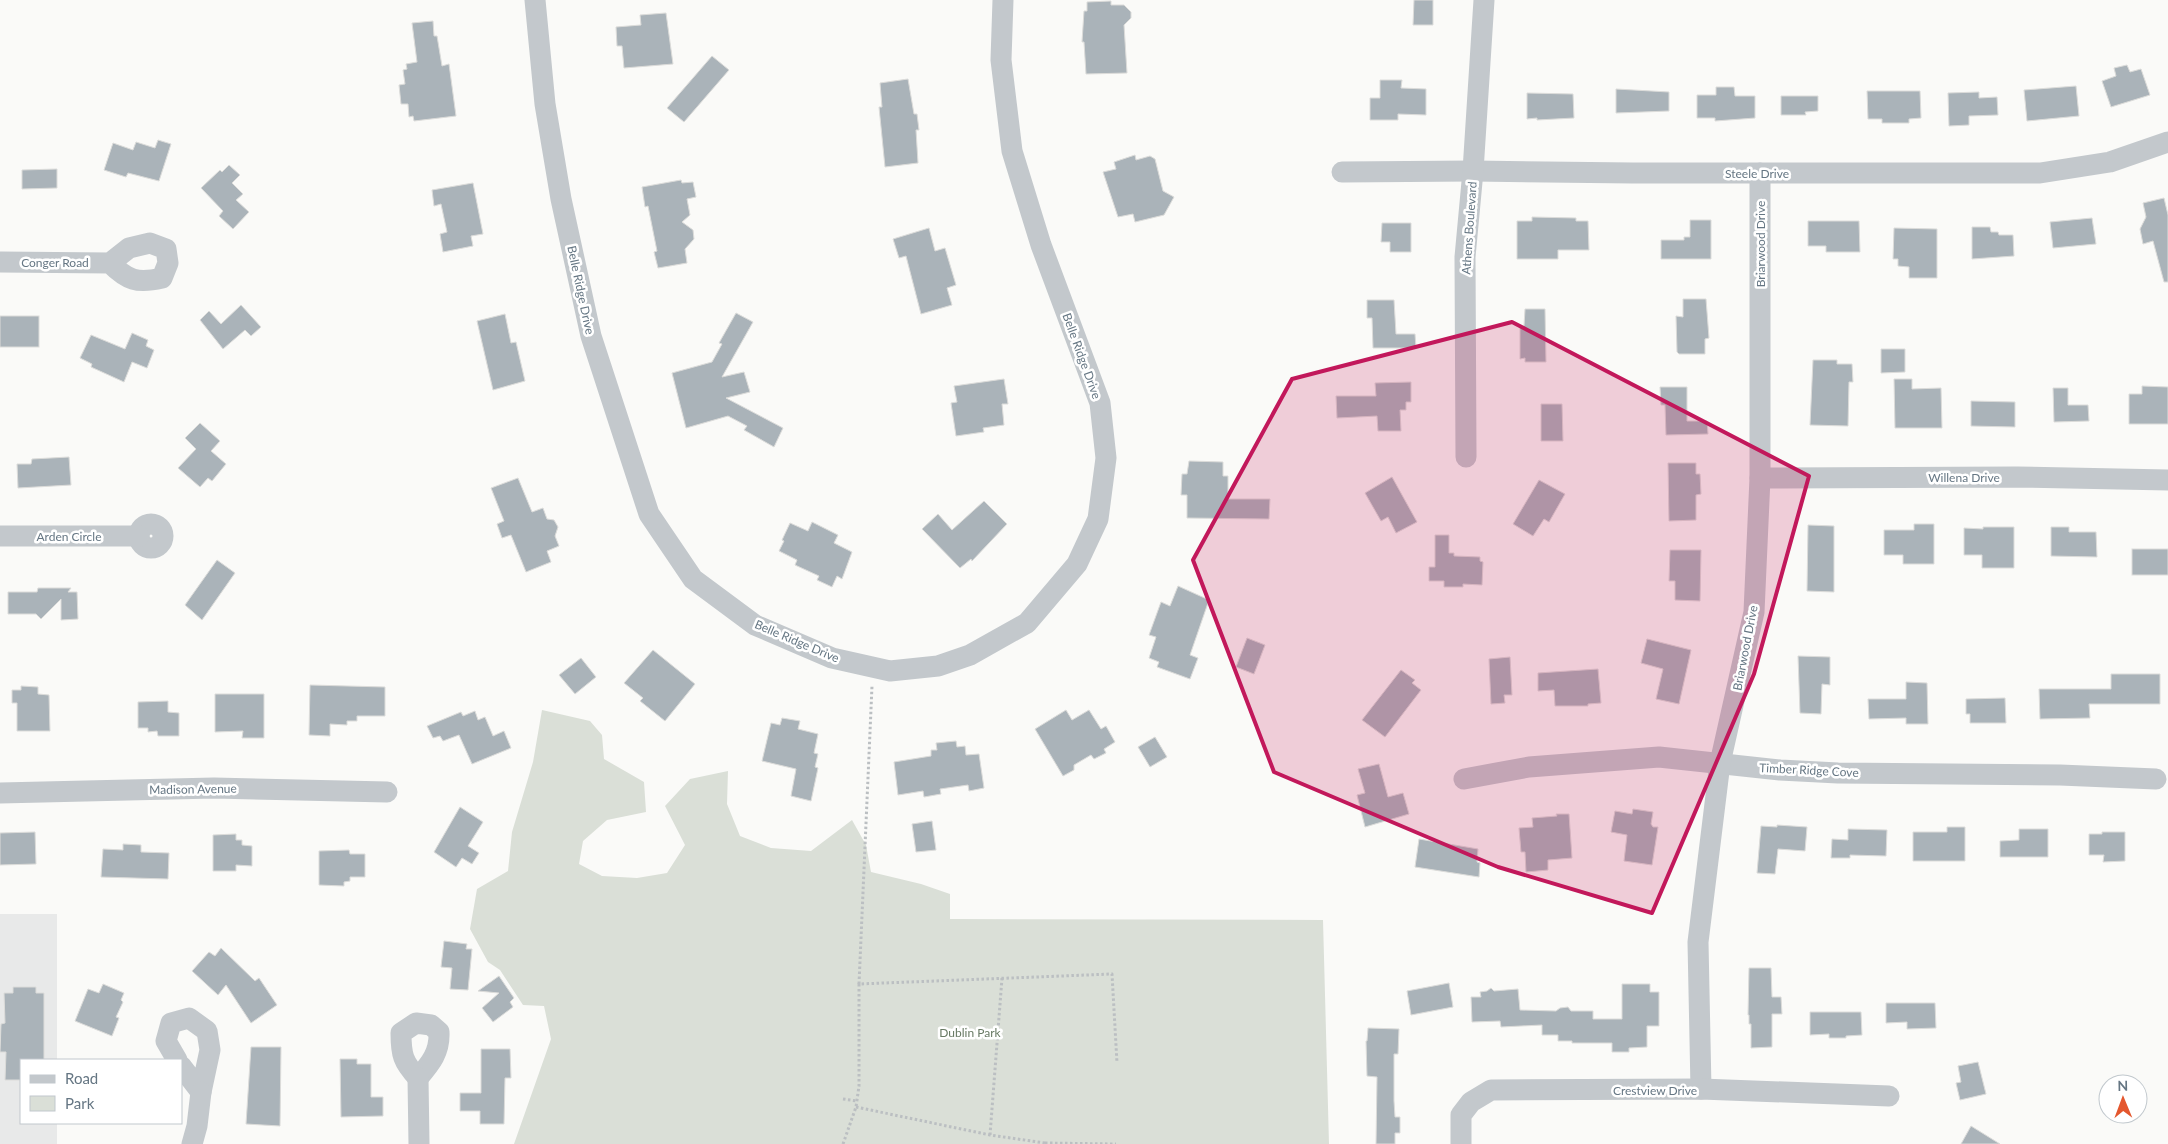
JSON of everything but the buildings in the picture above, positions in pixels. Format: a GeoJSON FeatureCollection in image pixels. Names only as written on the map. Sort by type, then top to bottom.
{"type":"FeatureCollection","features":[{"type":"Feature","properties":{"kind":"street","name":"Belle Ridge Drive"},"geometry":{"type":"LineString","coordinates":[[535,0],[548,123],[561,198],[591,336],[648,514],[692,579],[755,625],[832,658],[890,671],[938,666],[970,655],[1027,623],[1077,564],[1098,519],[1106,458],[1100,403],[1041,244],[1012,151],[1001,60],[1003,0]]}},
{"type":"Feature","properties":{"kind":"street","name":"Athens Boulevard"},"geometry":{"type":"LineString","coordinates":[[1466,457],[1465,257],[1473,171],[1484,0]]}},
{"type":"Feature","properties":{"kind":"street","name":"Steele Drive"},"geometry":{"type":"LineString","coordinates":[[1342,172],[2040,173],[2110,162],[2168,142]]}},
{"type":"Feature","properties":{"kind":"street","name":"Briarwood Drive"},"geometry":{"type":"LineString","coordinates":[[1701,1090],[1698,942],[1720,763],[1754,612],[1760,478],[1760,173]]}},
{"type":"Feature","properties":{"kind":"street","name":"Conger Road"},"geometry":{"type":"LineString","coordinates":[[0,262],[110,263]]}},
{"type":"Feature","properties":{"kind":"street","name":"Willena Drive"},"geometry":{"type":"LineString","coordinates":[[1760,478],[2017,477],[2168,480]]}},
{"type":"Feature","properties":{"kind":"street","name":"Arden Circle"},"geometry":{"type":"LineString","coordinates":[[0,536],[139,536]]}},
{"type":"Feature","properties":{"kind":"street","name":"Timber Ridge Cove"},"geometry":{"type":"LineString","coordinates":[[1464,779],[1529,767],[1659,757],[1780,770],[1838,773],[2060,775],[2156,779]]}},
{"type":"Feature","properties":{"kind":"street","name":"Madison Avenue"},"geometry":{"type":"LineString","coordinates":[[0,793],[214,788],[387,792]]}},
{"type":"Feature","properties":{"kind":"street"},"geometry":{"type":"LineString","coordinates":[[176,1059],[166,1041],[171,1024],[189,1018],[207,1031],[210,1050],[201,1092],[197,1126],[192,1144]]}},
{"type":"Feature","properties":{"kind":"street"},"geometry":{"type":"LineString","coordinates":[[182,1067],[201,1092]]}},
{"type":"Feature","properties":{"kind":"street"},"geometry":{"type":"LineString","coordinates":[[418,1078],[419,1144]]}},
{"type":"Feature","properties":{"kind":"street","name":"Crestview Drive"},"geometry":{"type":"LineString","coordinates":[[1461,1144],[1461,1115],[1471,1102],[1491,1090],[1701,1090],[1889,1096]]}},
{"type":"Feature","properties":{"kind":"path"},"geometry":{"type":"LineString","coordinates":[[843,1144],[856,1107],[859,1086],[859,984],[873,683]]}},
{"type":"Feature","properties":{"kind":"path"},"geometry":{"type":"LineString","coordinates":[[859,984],[1112,974],[1117,1063]]}},
{"type":"Feature","properties":{"kind":"path"},"geometry":{"type":"LineString","coordinates":[[990,1136],[1002,978]]}},
{"type":"Feature","properties":{"kind":"path"},"geometry":{"type":"LineString","coordinates":[[843,1099],[857,1101]]}},
{"type":"Feature","properties":{"kind":"path"},"geometry":{"type":"LineString","coordinates":[[856,1107],[990,1136],[1045,1144],[1116,1144]]}},
{"type":"Feature","properties":{"kind":"highlighted area"},"geometry":{"type":"Polygon","coordinates":[[[1512,322],[1809,476],[1754,674],[1652,913],[1498,867],[1274,772],[1193,560],[1292,379],[1512,322]]]}},
{"type":"Feature","properties":{"kind":"shaded area"},"geometry":{"type":"Polygon","coordinates":[[[0,914],[57,914],[57,1059],[20,1059],[20,1124],[57,1124],[57,1144],[0,1144],[0,914]]]}},
{"type":"Feature","properties":{"kind":"green space","name":"Dublin Park"},"geometry":{"type":"Polygon","coordinates":[[[542,710],[590,721],[602,735],[604,759],[644,782],[646,812],[607,820],[583,841],[579,864],[602,876],[637,878],[667,873],[685,845],[665,806],[690,779],[728,771],[727,804],[740,836],[771,848],[811,851],[852,820],[866,845],[871,872],[921,884],[950,894],[950,919],[1323,920],[1329,1144],[514,1144],[551,1039],[544,1006],[523,1005],[500,970],[488,962],[470,929],[477,889],[508,871],[512,832],[533,762],[542,710]]]}}]}
